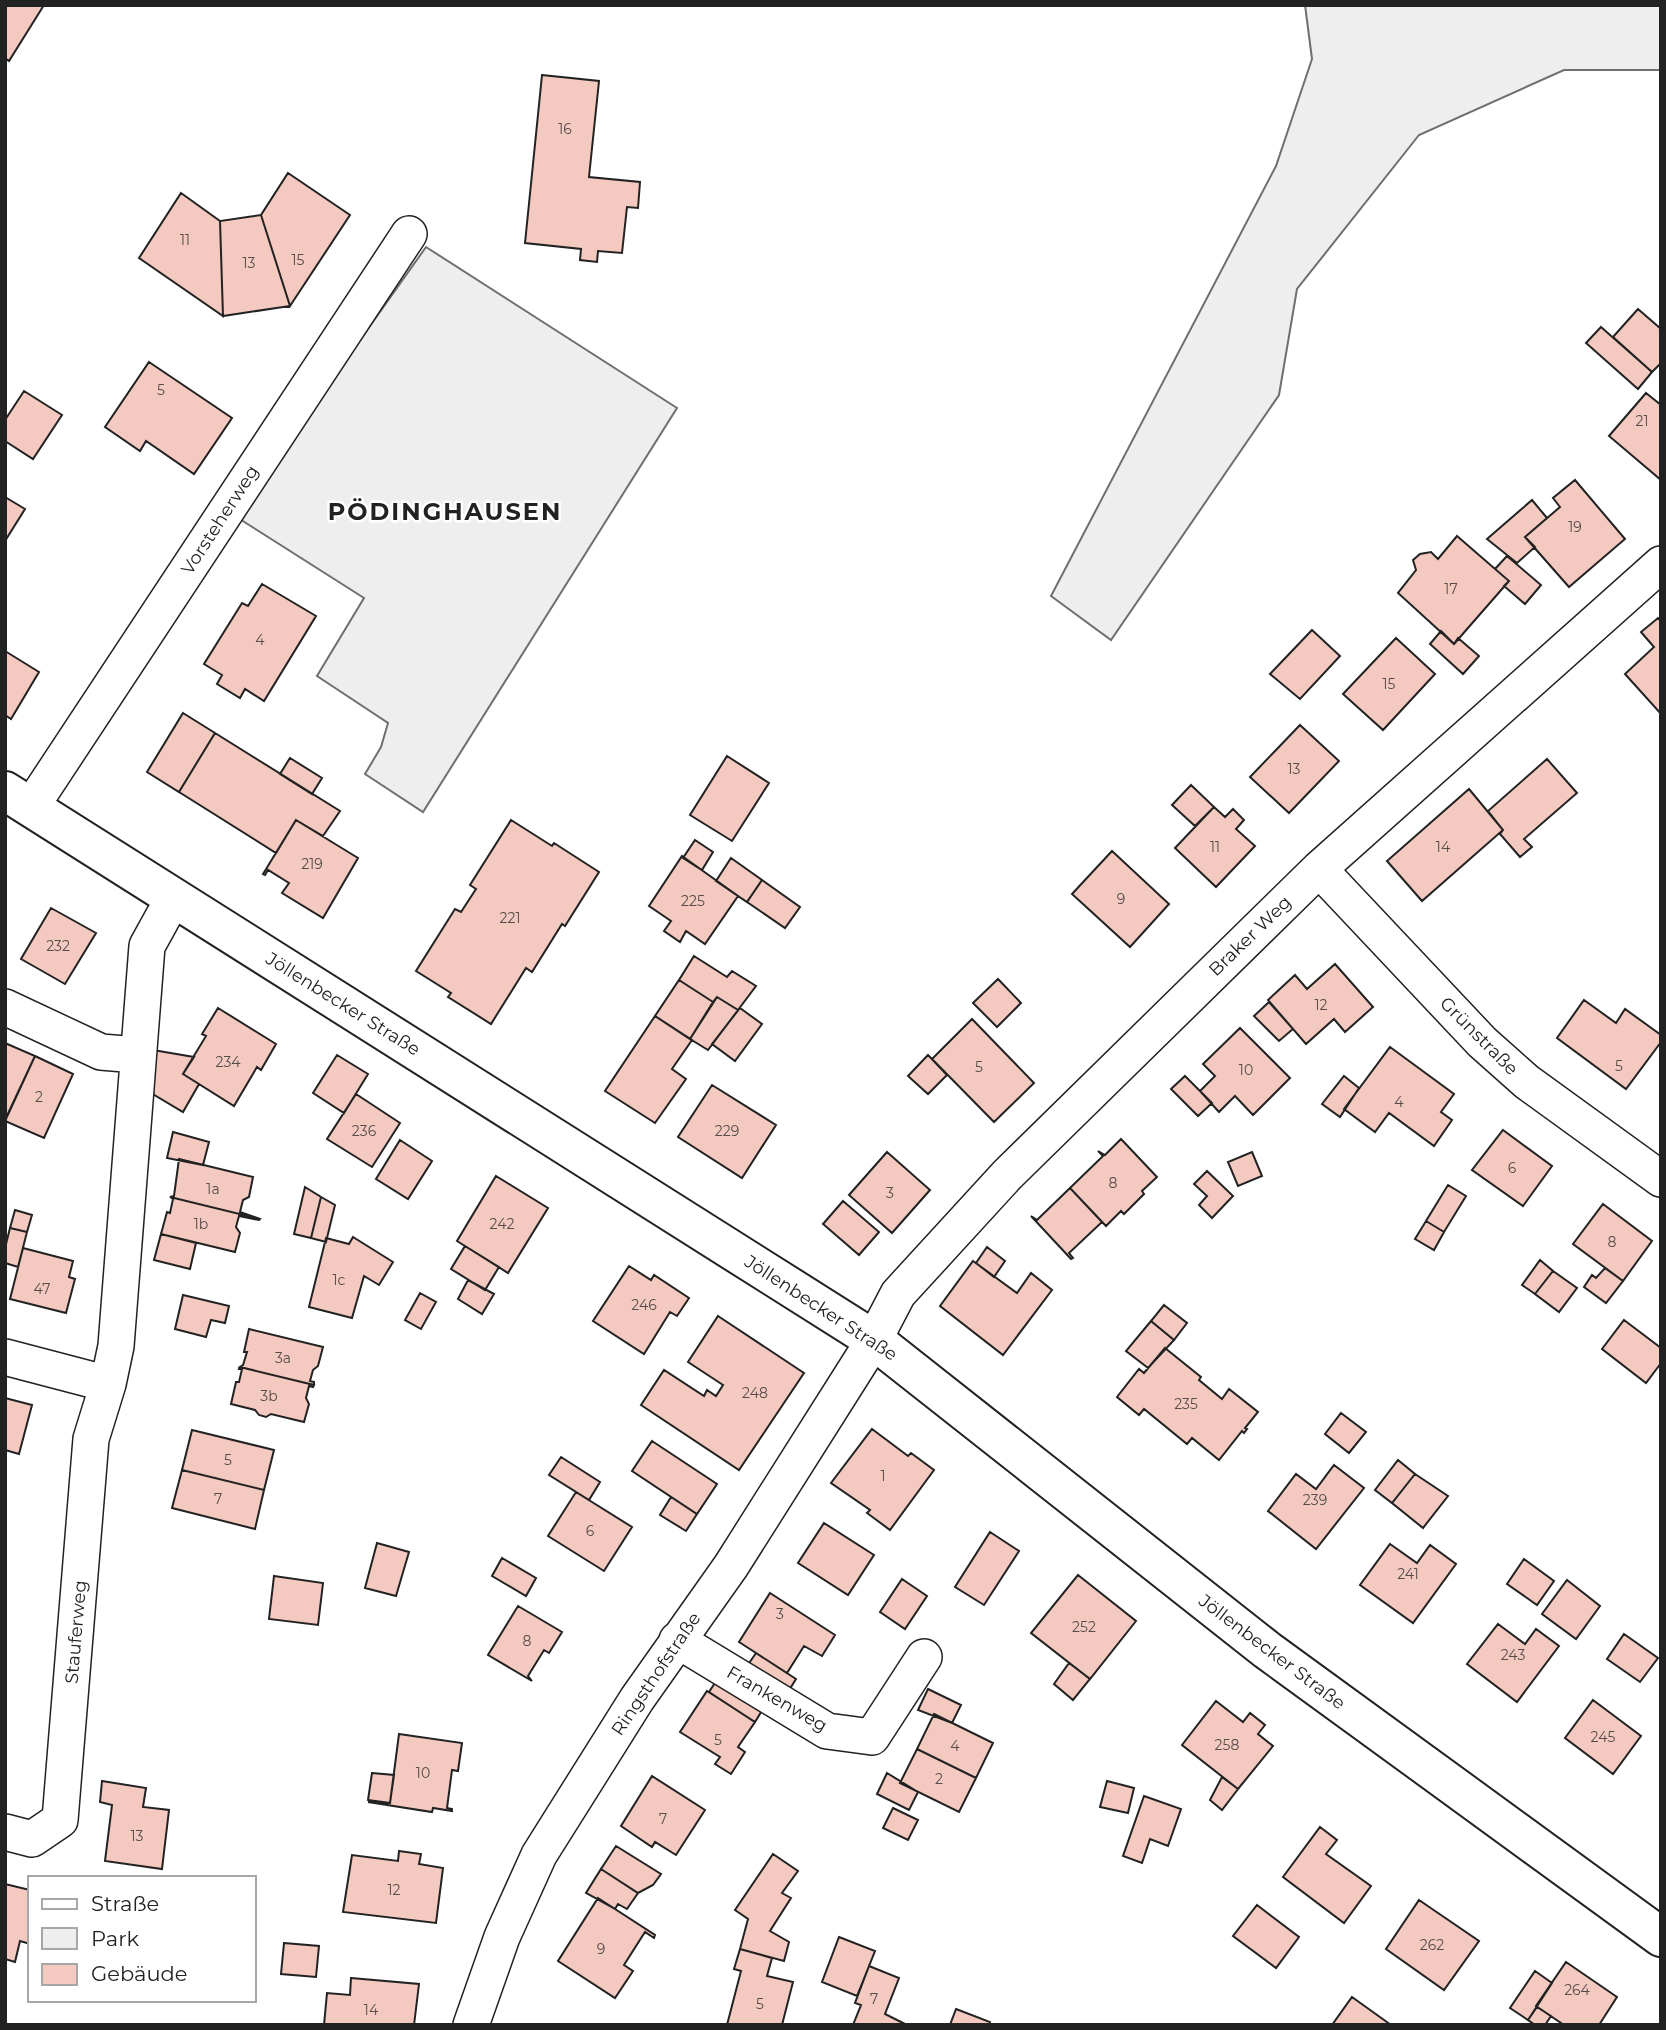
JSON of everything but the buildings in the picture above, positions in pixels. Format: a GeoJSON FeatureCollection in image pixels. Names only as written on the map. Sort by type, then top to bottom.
{"type":"FeatureCollection","features":[{"type":"Feature","properties":{"kind":"main road","name":"Jöllenbecker Straße"},"geometry":{"type":"LineString","coordinates":[[18,799],[874,1340],[1267,1650],[1661,1937]]}},
{"type":"Feature","properties":{"kind":"street","name":"Vorsteherweg"},"geometry":{"type":"LineString","coordinates":[[18,799],[409,234]]}},
{"type":"Feature","properties":{"kind":"street","name":"Braker Weg"},"geometry":{"type":"LineString","coordinates":[[874,1340],[898,1294],[1007,1175],[1320,869],[1661,564]]}},
{"type":"Feature","properties":{"kind":"street","name":"Grünstraße"},"geometry":{"type":"LineString","coordinates":[[1320,869],[1482,1042],[1527,1082],[1661,1179]]}},
{"type":"Feature","properties":{"kind":"street","name":"Stauferweg"},"geometry":{"type":"LineString","coordinates":[[5,1832],[32,1839],[61,1820],[91,1439],[108,1384],[116,1346],[147,946],[174,897]]}},
{"type":"Feature","properties":{"kind":"street"},"geometry":{"type":"LineString","coordinates":[[5,1007],[100,1052],[137,1055]]}},
{"type":"Feature","properties":{"kind":"street","name":"Ringsthofstraße"},"geometry":{"type":"LineString","coordinates":[[474,2024],[502,1937],[539,1855],[636,1699],[731,1566],[874,1340]]}},
{"type":"Feature","properties":{"kind":"street"},"geometry":{"type":"LineString","coordinates":[[5,1357],[108,1384]]}},
{"type":"Feature","properties":{"kind":"street","name":"Frankenweg"},"geometry":{"type":"LineString","coordinates":[[677,1640],[827,1731],[872,1737],[924,1657]]}},
{"type":"Feature","properties":{"kind":"green space"},"geometry":{"type":"Polygon","coordinates":[[[1305,5],[1661,5],[1661,70],[1564,70],[1419,135],[1297,289],[1279,395],[1111,640],[1051,596],[1276,166],[1312,59],[1305,5]]]}},
{"type":"Feature","properties":{"kind":"green space"},"geometry":{"type":"Polygon","coordinates":[[[426,247],[677,408],[423,812],[365,774],[381,747],[388,723],[317,676],[364,598],[235,516],[426,247]]]}},
{"type":"Feature","properties":{"kind":"district","name":"PÖDINGHAUSEN"},"geometry":{"type":"Point","coordinates":[445,511]}}]}
